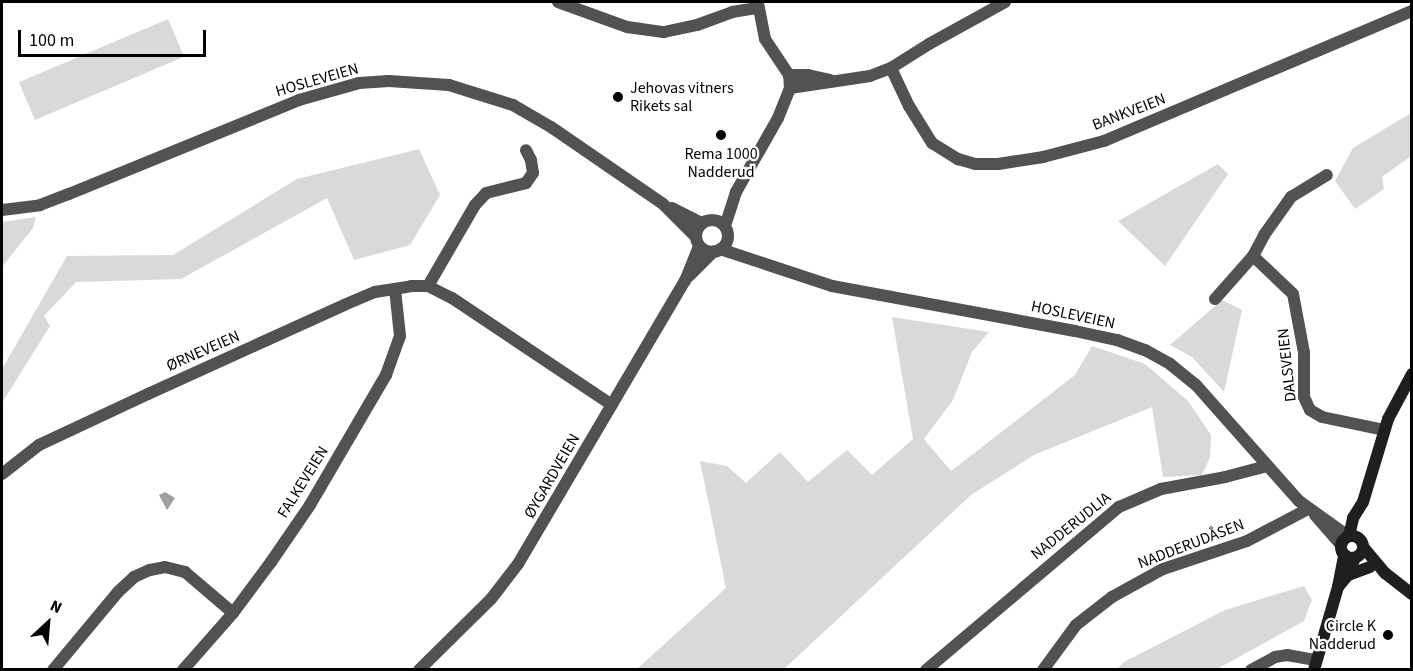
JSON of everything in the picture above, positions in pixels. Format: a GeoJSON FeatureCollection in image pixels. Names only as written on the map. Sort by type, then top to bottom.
{"type":"FeatureCollection","features":[{"type":"Feature","properties":{"kind":"main road"},"geometry":{"type":"LineString","coordinates":[[1348,575],[1360,509],[1384,430],[1412,374]]}},
{"type":"Feature","properties":{"kind":"main road"},"geometry":{"type":"LineString","coordinates":[[1315,665],[1352,547]]}},
{"type":"Feature","properties":{"kind":"main road","name":"HOSLEVEIEN"},"geometry":{"type":"LineString","coordinates":[[1352,547],[1370,567],[1385,573]]}},
{"type":"Feature","properties":{"kind":"main road","name":"HOSLEVEIEN"},"geometry":{"type":"LineString","coordinates":[[1352,547],[1412,594]]}},
{"type":"Feature","properties":{"kind":"main road"},"geometry":{"type":"LineString","coordinates":[[1338,587],[1348,575],[1370,567]]}},
{"type":"Feature","properties":{"kind":"street"},"geometry":{"type":"LineString","coordinates":[[558,2],[627,27],[654,32],[697,25],[758,5],[765,39],[790,82],[778,118],[717,225],[727,240],[717,250]]}},
{"type":"Feature","properties":{"kind":"street"},"geometry":{"type":"LineString","coordinates":[[790,82],[808,75],[834,81],[870,76],[891,68],[1005,2]]}},
{"type":"Feature","properties":{"kind":"street","name":"BANKVEIEN"},"geometry":{"type":"LineString","coordinates":[[891,68],[909,106],[932,143],[958,159],[975,164],[998,164],[1043,157],[1104,141],[1412,11]]}},
{"type":"Feature","properties":{"kind":"street","name":"HOSLEVEIEN"},"geometry":{"type":"LineString","coordinates":[[2,210],[40,205],[299,100],[359,83],[389,81],[449,85],[513,105],[551,127],[663,204],[698,241],[717,250],[806,279],[858,292],[1066,329],[1139,348],[1170,364],[1196,385],[1311,512],[1328,520],[1352,547]]}},
{"type":"Feature","properties":{"kind":"street"},"geometry":{"type":"LineString","coordinates":[[525,150],[531,160],[533,172],[526,183],[486,193],[475,205],[428,286],[452,298],[612,405]]}},
{"type":"Feature","properties":{"kind":"street"},"geometry":{"type":"LineString","coordinates":[[1215,299],[1253,256],[1291,197],[1328,175]]}},
{"type":"Feature","properties":{"kind":"street","name":"HOSLEVEIEN"},"geometry":{"type":"LineString","coordinates":[[663,204],[717,225],[745,252],[763,264]]}},
{"type":"Feature","properties":{"kind":"street","name":"ØYGARDVEIEN"},"geometry":{"type":"LineString","coordinates":[[419,669],[506,581],[533,541],[686,279],[698,241],[717,225]]}},
{"type":"Feature","properties":{"kind":"street","name":"ØYGARDVEIEN"},"geometry":{"type":"LineString","coordinates":[[686,279],[717,250]]}},
{"type":"Feature","properties":{"kind":"street","name":"DALSVEIEN"},"geometry":{"type":"LineString","coordinates":[[1253,256],[1293,294],[1304,353],[1304,398],[1310,410],[1322,417],[1384,430]]}},
{"type":"Feature","properties":{"kind":"street","name":"ØRNEVEIEN"},"geometry":{"type":"LineString","coordinates":[[2,474],[39,445],[59,435],[344,305],[375,292],[428,286]]}},
{"type":"Feature","properties":{"kind":"street","name":"FALKEVEIEN"},"geometry":{"type":"LineString","coordinates":[[183,669],[233,613],[310,505],[386,375],[400,336],[395,289]]}},
{"type":"Feature","properties":{"kind":"street","name":"NADDERUDLIA"},"geometry":{"type":"LineString","coordinates":[[926,669],[1119,507],[1161,489],[1226,477],[1267,466]]}},
{"type":"Feature","properties":{"kind":"street","name":"NADDERUDÅSEN"},"geometry":{"type":"LineString","coordinates":[[1043,669],[1076,625],[1112,597],[1163,569],[1247,541],[1311,512]]}},
{"type":"Feature","properties":{"kind":"street"},"geometry":{"type":"LineString","coordinates":[[53,669],[118,592],[134,577],[150,570],[165,567],[185,572],[233,613]]}},
{"type":"Feature","properties":{"kind":"street"},"geometry":{"type":"LineString","coordinates":[[1251,669],[1275,657],[1287,655],[1315,665]]}},
{"type":"Feature","properties":{"kind":"shaded area"},"geometry":{"type":"Polygon","coordinates":[[[168,19],[184,57],[35,120],[19,82],[168,19]]]}},
{"type":"Feature","properties":{"kind":"shaded area"},"geometry":{"type":"Polygon","coordinates":[[[1411,113],[1411,156],[1382,177],[1384,189],[1355,209],[1335,181],[1353,148],[1411,113]]]}},
{"type":"Feature","properties":{"kind":"shaded area"},"geometry":{"type":"Polygon","coordinates":[[[419,149],[440,195],[410,245],[354,260],[327,198],[181,279],[76,282],[44,316],[50,326],[2,403],[2,369],[67,256],[173,255],[297,179],[419,149]]]}},
{"type":"Feature","properties":{"kind":"shaded area"},"geometry":{"type":"Polygon","coordinates":[[[1218,164],[1228,174],[1165,266],[1118,221],[1218,164]]]}},
{"type":"Feature","properties":{"kind":"shaded area"},"geometry":{"type":"Polygon","coordinates":[[[36,217],[33,228],[2,267],[2,222],[36,217]]]}},
{"type":"Feature","properties":{"kind":"shaded area"},"geometry":{"type":"Polygon","coordinates":[[[1222,300],[1242,310],[1224,392],[1192,357],[1170,345],[1222,300]]]}},
{"type":"Feature","properties":{"kind":"shaded area"},"geometry":{"type":"Polygon","coordinates":[[[892,317],[989,332],[972,352],[953,400],[924,439],[951,471],[1075,375],[1092,346],[1145,364],[1188,401],[1211,435],[1210,457],[1202,475],[1163,477],[1152,407],[1034,455],[971,495],[784,669],[637,669],[726,588],[700,461],[727,466],[746,483],[780,452],[808,482],[847,450],[872,475],[913,439],[892,317]]]}},
{"type":"Feature","properties":{"kind":"shaded area"},"geometry":{"type":"Polygon","coordinates":[[[165,492],[175,498],[167,510],[159,495],[165,492]]]}},
{"type":"Feature","properties":{"kind":"shaded area"},"geometry":{"type":"Polygon","coordinates":[[[1304,586],[1312,600],[1304,621],[1217,669],[1117,669],[1124,662],[1225,610],[1304,586]]]}},
{"type":"Feature","properties":{"kind":"place","name":"Jehovas vitners Rikets sal"},"geometry":{"type":"Point","coordinates":[618,97]}},
{"type":"Feature","properties":{"kind":"place","name":"Rema 1000 Nadderud"},"geometry":{"type":"Point","coordinates":[721,135]}},
{"type":"Feature","properties":{"kind":"place","name":"Circle K Nadderud"},"geometry":{"type":"Point","coordinates":[1388,635]}}]}
